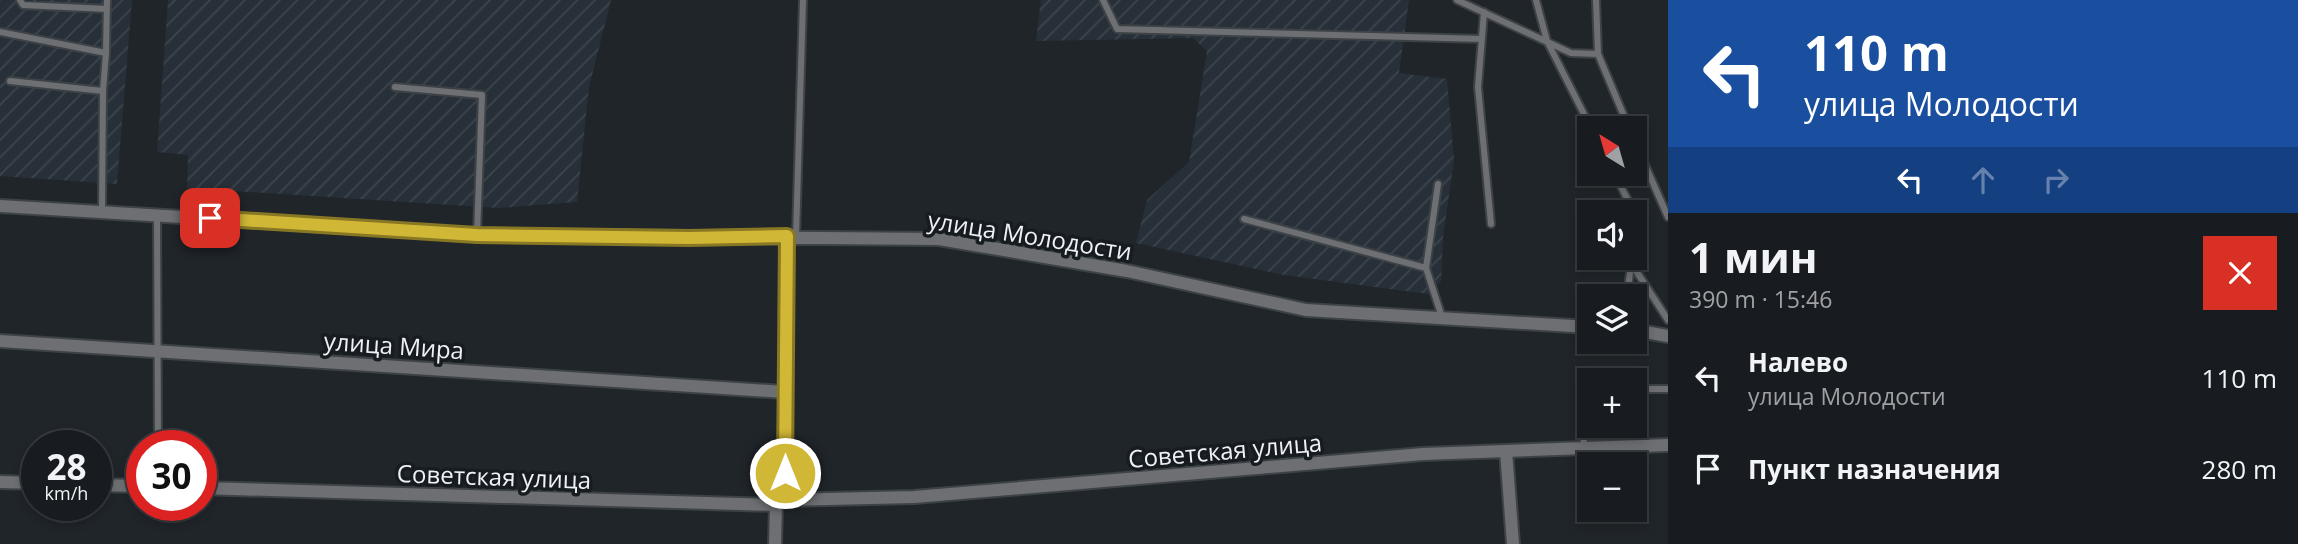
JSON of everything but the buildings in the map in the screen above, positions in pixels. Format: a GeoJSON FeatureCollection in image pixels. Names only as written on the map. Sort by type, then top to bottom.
{"type":"FeatureCollection","features":[{"type":"Feature","properties":{"kind":"street","name":"улица Молодости"},"geometry":{"type":"LineString","coordinates":[[0,206],[477,235],[939,239],[1128,271],[1306,310],[1577,326]]}},
{"type":"Feature","properties":{"kind":"street"},"geometry":{"type":"LineString","coordinates":[[775,544],[781,502],[792,236]]}},
{"type":"Feature","properties":{"kind":"street"},"geometry":{"type":"LineString","coordinates":[[1647,332],[1668,336]]}},
{"type":"Feature","properties":{"kind":"street","name":"улица Мира"},"geometry":{"type":"LineString","coordinates":[[0,341],[784,392]]}},
{"type":"Feature","properties":{"kind":"street","name":"Советская улица"},"geometry":{"type":"LineString","coordinates":[[217,488],[781,502],[914,497],[1423,454],[1668,445]]}},
{"type":"Feature","properties":{"kind":"street"},"geometry":{"type":"LineString","coordinates":[[1506,451],[1513,544]]}},
{"type":"Feature","properties":{"kind":"street"},"geometry":{"type":"LineString","coordinates":[[0,482],[21,483]]}},
{"type":"Feature","properties":{"kind":"lane"},"geometry":{"type":"LineString","coordinates":[[20,0],[23,5],[107,9]]}},
{"type":"Feature","properties":{"kind":"lane"},"geometry":{"type":"LineString","coordinates":[[102,211],[107,0]]}},
{"type":"Feature","properties":{"kind":"lane"},"geometry":{"type":"LineString","coordinates":[[792,236],[803,0]]}},
{"type":"Feature","properties":{"kind":"lane"},"geometry":{"type":"LineString","coordinates":[[1103,0],[1117,29],[1482,39]]}},
{"type":"Feature","properties":{"kind":"lane"},"geometry":{"type":"LineString","coordinates":[[1457,0],[1571,53],[1598,54]]}},
{"type":"Feature","properties":{"kind":"lane"},"geometry":{"type":"LineString","coordinates":[[1536,0],[1547,41],[1585,116]]}},
{"type":"Feature","properties":{"kind":"lane"},"geometry":{"type":"LineString","coordinates":[[1596,0],[1598,54],[1624,116]]}},
{"type":"Feature","properties":{"kind":"lane"},"geometry":{"type":"LineString","coordinates":[[1484,12],[1478,87],[1491,224]]}},
{"type":"Feature","properties":{"kind":"lane"},"geometry":{"type":"LineString","coordinates":[[0,32],[106,53]]}},
{"type":"Feature","properties":{"kind":"lane"},"geometry":{"type":"LineString","coordinates":[[10,81],[103,90]]}},
{"type":"Feature","properties":{"kind":"lane"},"geometry":{"type":"LineString","coordinates":[[395,87],[482,95],[477,235]]}},
{"type":"Feature","properties":{"kind":"lane"},"geometry":{"type":"LineString","coordinates":[[1647,169],[1668,217]]}},
{"type":"Feature","properties":{"kind":"lane"},"geometry":{"type":"LineString","coordinates":[[1438,184],[1426,268],[1442,317]]}},
{"type":"Feature","properties":{"kind":"lane"},"geometry":{"type":"LineString","coordinates":[[157,214],[155,350],[158,430]]}},
{"type":"Feature","properties":{"kind":"lane"},"geometry":{"type":"LineString","coordinates":[[1244,219],[1426,268]]}},
{"type":"Feature","properties":{"kind":"lane"},"geometry":{"type":"LineString","coordinates":[[1638,270],[1668,320]]}},
{"type":"Feature","properties":{"kind":"lane"},"geometry":{"type":"LineString","coordinates":[[1647,389],[1668,389]]}},
{"type":"Feature","properties":{"kind":"lane"},"geometry":{"type":"LineString","coordinates":[[1584,438],[1584,449]]}},
{"type":"Feature","properties":{"kind":"shaded area"},"geometry":{"type":"Polygon","coordinates":[[[0,0],[132,0],[117,184],[0,176],[0,0]]]}},
{"type":"Feature","properties":{"kind":"shaded area"},"geometry":{"type":"Polygon","coordinates":[[[168,0],[611,0],[589,87],[577,202],[499,208],[187,188],[188,155],[157,152],[168,0]]]}},
{"type":"Feature","properties":{"kind":"shaded area"},"geometry":{"type":"Polygon","coordinates":[[[1041,0],[1409,0],[1399,73],[1447,79],[1454,160],[1443,237],[1441,281],[1428,294],[1284,275],[1136,243],[1147,200],[1189,162],[1207,51],[1193,38],[1036,41],[1041,0]]]}},
{"type":"Feature","properties":{"kind":"route"},"geometry":{"type":"LineString","coordinates":[[210,218],[477,235],[689,238],[787,236],[785,473]]}}]}
